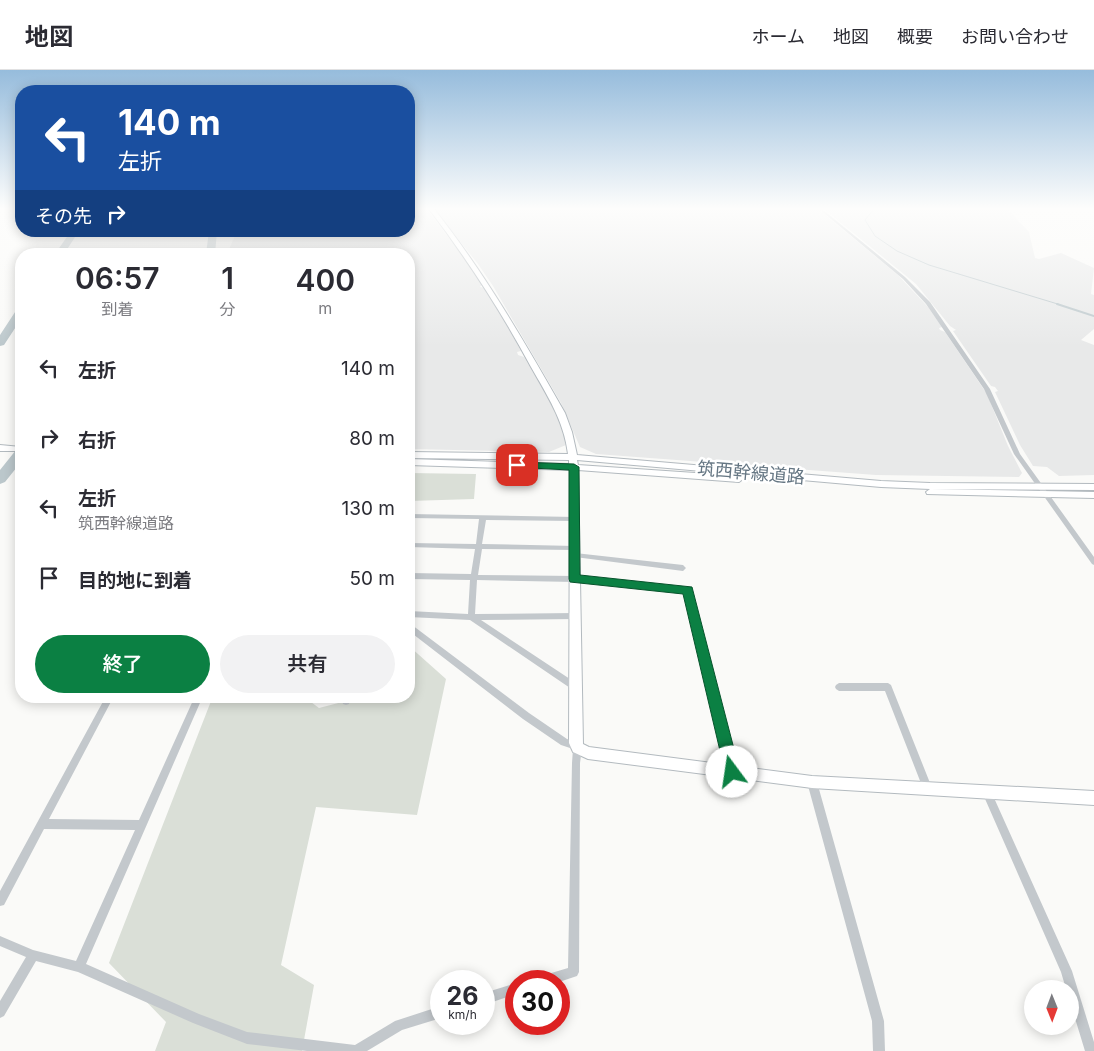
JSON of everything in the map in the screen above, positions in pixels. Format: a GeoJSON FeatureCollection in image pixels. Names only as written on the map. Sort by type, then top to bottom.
{"type":"FeatureCollection","features":[{"type":"Feature","properties":{"kind":"street"},"geometry":{"type":"LineString","coordinates":[[468,255],[497,300],[562,413],[570,435],[574,462],[577,747],[573,972],[570,973]]}},
{"type":"Feature","properties":{"kind":"street"},"geometry":{"type":"LineString","coordinates":[[876,255],[928,302],[987,388],[1017,454],[1094,562]]}},
{"type":"Feature","properties":{"kind":"street"},"geometry":{"type":"LineString","coordinates":[[0,448],[15,452]]}},
{"type":"Feature","properties":{"kind":"street"},"geometry":{"type":"LineString","coordinates":[[0,454],[15,452]]}},
{"type":"Feature","properties":{"kind":"street","name":"筑西幹線道路"},"geometry":{"type":"LineString","coordinates":[[415,455],[574,462],[881,484],[1094,487]]}},
{"type":"Feature","properties":{"kind":"street","name":"筑西幹線道路"},"geometry":{"type":"LineString","coordinates":[[415,462],[574,462],[878,490],[1045,495],[1094,494]]}},
{"type":"Feature","properties":{"kind":"street"},"geometry":{"type":"LineString","coordinates":[[415,516],[574,519]]}},
{"type":"Feature","properties":{"kind":"street"},"geometry":{"type":"LineString","coordinates":[[470,617],[483,517]]}},
{"type":"Feature","properties":{"kind":"street"},"geometry":{"type":"LineString","coordinates":[[415,545],[479,546],[575,552],[683,568]]}},
{"type":"Feature","properties":{"kind":"street"},"geometry":{"type":"LineString","coordinates":[[415,576],[575,579],[688,590],[732,772]]}},
{"type":"Feature","properties":{"kind":"street"},"geometry":{"type":"LineString","coordinates":[[415,614],[470,617],[575,616]]}},
{"type":"Feature","properties":{"kind":"street"},"geometry":{"type":"LineString","coordinates":[[470,617],[576,688]]}},
{"type":"Feature","properties":{"kind":"street"},"geometry":{"type":"LineString","coordinates":[[415,632],[526,716],[564,742],[588,753],[812,782],[1094,798]]}},
{"type":"Feature","properties":{"kind":"street"},"geometry":{"type":"LineString","coordinates":[[840,687],[888,687],[927,788]]}},
{"type":"Feature","properties":{"kind":"street"},"geometry":{"type":"LineString","coordinates":[[0,901],[106,703]]}},
{"type":"Feature","properties":{"kind":"street"},"geometry":{"type":"LineString","coordinates":[[79,967],[196,703]]}},
{"type":"Feature","properties":{"kind":"street"},"geometry":{"type":"LineString","coordinates":[[812,782],[878,1021],[879,1051]]}},
{"type":"Feature","properties":{"kind":"street"},"geometry":{"type":"LineString","coordinates":[[986,791],[1066,971],[1091,1051]]}},
{"type":"Feature","properties":{"kind":"street"},"geometry":{"type":"LineString","coordinates":[[42,824],[142,825]]}},
{"type":"Feature","properties":{"kind":"street"},"geometry":{"type":"LineString","coordinates":[[0,941],[33,956],[79,967],[198,1019],[247,1038],[356,1051],[399,1025],[430,1015]]}},
{"type":"Feature","properties":{"kind":"street"},"geometry":{"type":"LineString","coordinates":[[0,1012],[33,956]]}},
{"type":"Feature","properties":{"kind":"shaded area"},"geometry":{"type":"Polygon","coordinates":[[[415,255],[462,255],[483,283],[480,287],[486,288],[521,351],[517,352],[518,355],[524,357],[546,394],[563,429],[566,445],[549,452],[415,449],[415,255]]]}},
{"type":"Feature","properties":{"kind":"shaded area"},"geometry":{"type":"Polygon","coordinates":[[[471,255],[873,255],[898,275],[928,307],[942,327],[939,328],[940,330],[945,332],[987,394],[1008,446],[1022,473],[1019,477],[876,475],[596,454],[580,447],[561,403],[493,286],[471,255]]]}},
{"type":"Feature","properties":{"kind":"shaded area"},"geometry":{"type":"Polygon","coordinates":[[[880,255],[1034,255],[1035,258],[1039,259],[1054,255],[1065,255],[1094,268],[1091,294],[1094,295],[1094,329],[1081,340],[1094,345],[1094,475],[1059,476],[1047,467],[1033,466],[1020,445],[995,392],[998,391],[995,387],[991,386],[953,331],[956,330],[950,326],[916,284],[880,255]]]}},
{"type":"Feature","properties":{"kind":"shaded area"},"geometry":{"type":"Polygon","coordinates":[[[415,473],[476,474],[474,499],[415,501],[415,473]]]}},
{"type":"Feature","properties":{"kind":"shaded area"},"geometry":{"type":"Polygon","coordinates":[[[415,651],[446,679],[417,815],[316,807],[281,965],[314,985],[302,1051],[155,1051],[166,1022],[109,963],[210,703],[312,703],[319,708],[338,703],[415,703],[415,651]]]}},
{"type":"Feature","properties":{"kind":"waterway"},"geometry":{"type":"LineString","coordinates":[[906,255],[929,265],[1061,305]]}},
{"type":"Feature","properties":{"kind":"waterway"},"geometry":{"type":"LineString","coordinates":[[1057,304],[1094,316]]}},
{"type":"Feature","properties":{"kind":"waterway"},"geometry":{"type":"LineString","coordinates":[[0,343],[15,320]]}},
{"type":"Feature","properties":{"kind":"waterway"},"geometry":{"type":"LineString","coordinates":[[0,479],[15,460]]}},
{"type":"Feature","properties":{"kind":"route"},"geometry":{"type":"LineString","coordinates":[[517,465],[574,467],[575,579],[688,590],[732,772]]}}]}
